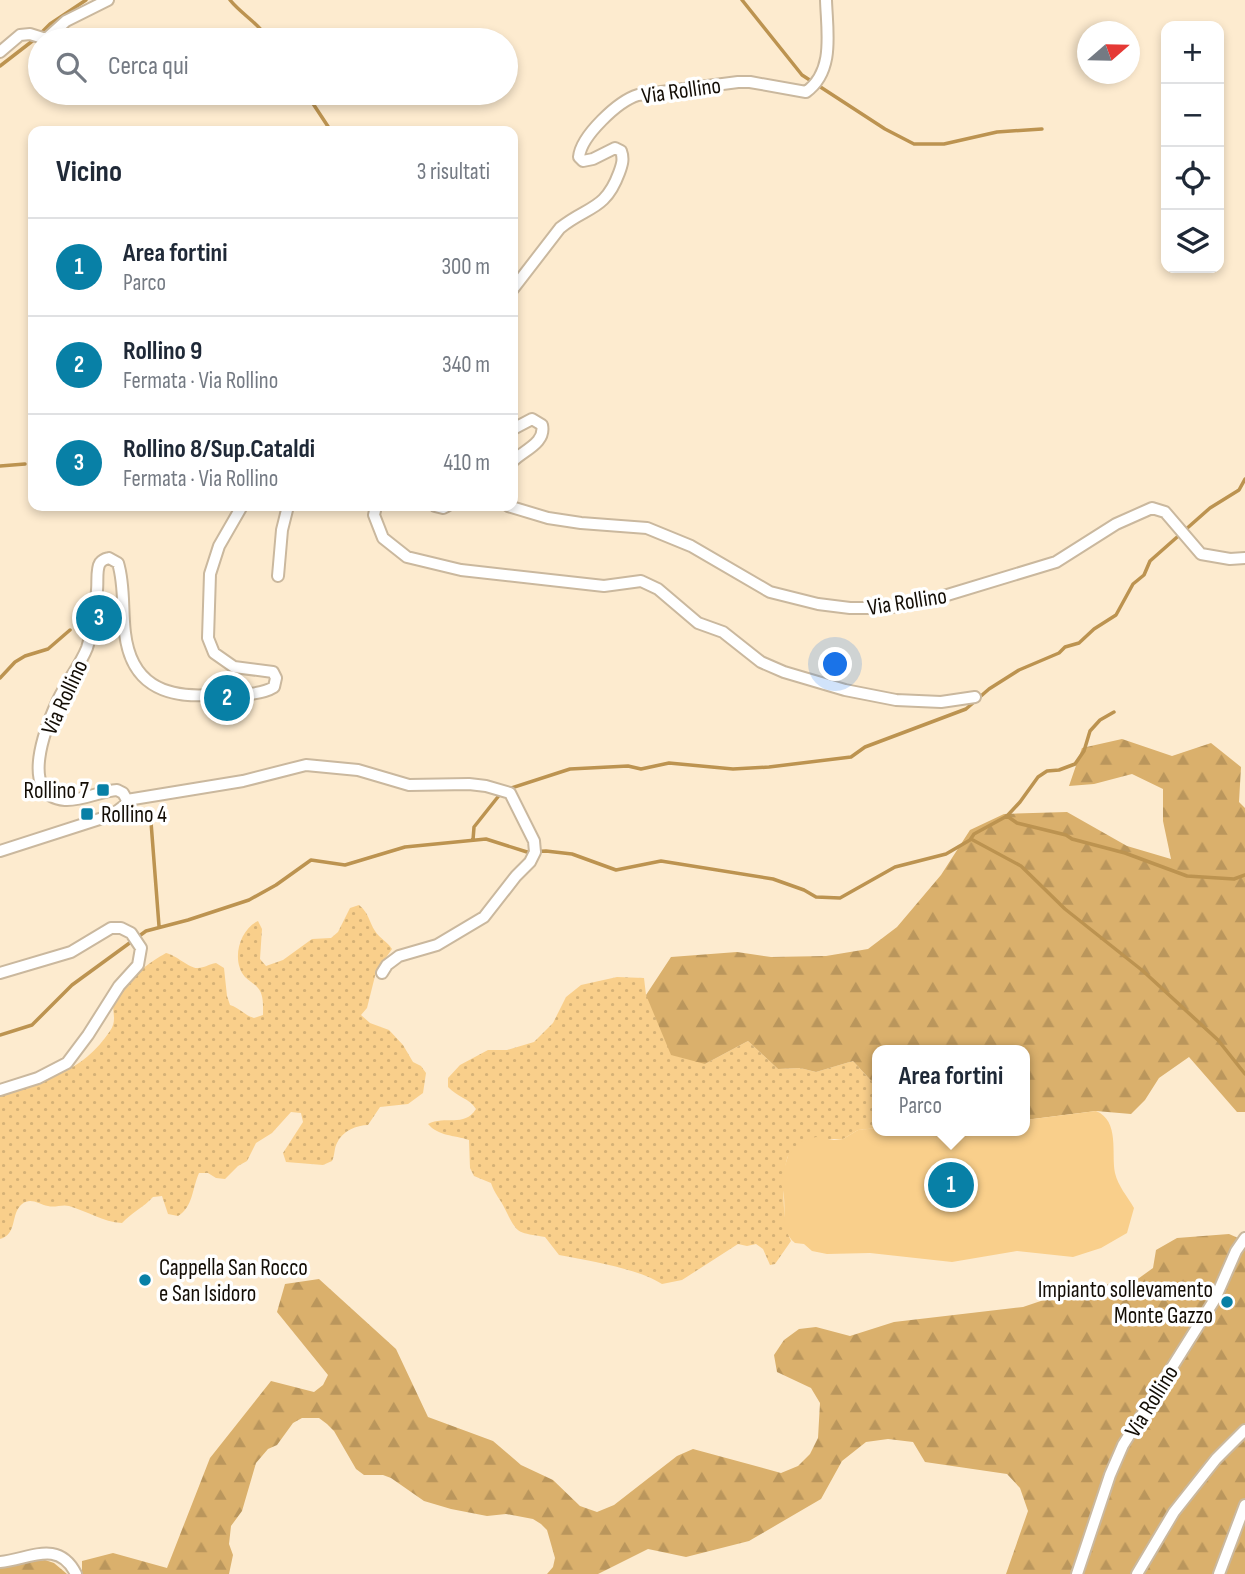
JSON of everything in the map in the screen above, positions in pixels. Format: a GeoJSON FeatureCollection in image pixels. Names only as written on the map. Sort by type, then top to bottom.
{"type":"FeatureCollection","features":[{"type":"Feature","properties":{"kind":"street"},"geometry":{"type":"LineString","coordinates":[[58,28],[66,21],[108,0]]}},
{"type":"Feature","properties":{"kind":"street","name":"Via Rollino"},"geometry":{"type":"LineString","coordinates":[[518,283],[560,228],[569,220],[595,207],[612,191],[623,158],[621,152],[615,148],[593,159],[583,160],[579,157],[579,151],[615,106],[628,98],[638,96],[750,82],[806,92],[821,77],[827,51],[826,0]]}},
{"type":"Feature","properties":{"kind":"street"},"geometry":{"type":"LineString","coordinates":[[0,51],[20,35],[28,34]]}},
{"type":"Feature","properties":{"kind":"street"},"geometry":{"type":"LineString","coordinates":[[518,426],[532,419],[542,425],[543,433],[540,440],[518,457]]}},
{"type":"Feature","properties":{"kind":"street","name":"Via Rollino"},"geometry":{"type":"LineString","coordinates":[[518,509],[548,518],[581,523],[647,528],[691,546],[770,592],[806,602],[850,608],[888,608],[934,599],[1056,562],[1116,524],[1152,508],[1165,512],[1200,554],[1230,559],[1245,558]]}},
{"type":"Feature","properties":{"kind":"street","name":"Via Rollino"},"geometry":{"type":"LineString","coordinates":[[127,800],[126,796],[117,790],[63,800],[44,790],[39,778],[39,759],[45,733],[59,699],[86,649],[99,566],[106,559],[113,559],[118,563],[127,644],[137,668],[155,686],[174,695],[188,696],[272,689],[277,681],[273,672],[234,667],[214,653],[208,638],[210,574],[219,546],[239,511]]}},
{"type":"Feature","properties":{"kind":"street"},"geometry":{"type":"LineString","coordinates":[[278,576],[282,530],[287,511]]}},
{"type":"Feature","properties":{"kind":"street"},"geometry":{"type":"LineString","coordinates":[[375,511],[383,538],[407,557],[461,570],[604,586],[640,581],[658,589],[698,623],[723,632],[761,662],[784,672],[845,690],[896,700],[941,702],[975,697]]}},
{"type":"Feature","properties":{"kind":"street","name":"Via Rollino"},"geometry":{"type":"LineString","coordinates":[[127,800],[243,781],[306,765],[358,770],[409,785],[470,784],[510,793],[534,841],[535,852],[530,862],[484,917],[437,945],[399,956],[387,965],[382,973]]}},
{"type":"Feature","properties":{"kind":"street","name":"Via Rollino"},"geometry":{"type":"LineString","coordinates":[[0,851],[112,815],[125,805],[127,800]]}},
{"type":"Feature","properties":{"kind":"street"},"geometry":{"type":"LineString","coordinates":[[0,973],[71,952],[111,928],[121,928],[131,933],[141,948],[138,964],[119,986],[67,1063],[38,1078],[0,1090]]}},
{"type":"Feature","properties":{"kind":"street","name":"Via Rollino"},"geometry":{"type":"LineString","coordinates":[[1077,1574],[1110,1475],[1123,1446],[1215,1299],[1236,1251],[1245,1238]]}},
{"type":"Feature","properties":{"kind":"street"},"geometry":{"type":"LineString","coordinates":[[1138,1574],[1174,1511],[1216,1459],[1245,1430]]}},
{"type":"Feature","properties":{"kind":"street"},"geometry":{"type":"LineString","coordinates":[[1219,1574],[1245,1504]]}},
{"type":"Feature","properties":{"kind":"street"},"geometry":{"type":"LineString","coordinates":[[0,1562],[47,1552],[64,1560],[76,1574]]}},
{"type":"Feature","properties":{"kind":"shaded area"},"geometry":{"type":"Polygon","coordinates":[[[359,905],[377,934],[392,949],[376,972],[367,1008],[361,1015],[370,1023],[389,1030],[403,1045],[413,1062],[421,1066],[426,1073],[423,1093],[408,1104],[380,1107],[368,1125],[359,1126],[342,1135],[332,1161],[323,1165],[286,1162],[283,1153],[303,1122],[301,1113],[291,1112],[272,1133],[256,1143],[247,1161],[225,1179],[199,1173],[187,1208],[178,1216],[168,1214],[162,1196],[153,1197],[122,1223],[108,1221],[69,1206],[51,1206],[28,1201],[18,1208],[12,1228],[0,1239],[0,1095],[61,1074],[87,1056],[112,1027],[117,993],[129,980],[166,953],[195,968],[216,963],[224,968],[230,1005],[254,1018],[263,1015],[260,991],[245,977],[238,963],[239,946],[251,925],[258,921],[262,929],[260,959],[266,966],[283,960],[312,939],[331,938],[338,932],[350,908],[359,905]]]}},
{"type":"Feature","properties":{"kind":"shaded area"},"geometry":{"type":"Polygon","coordinates":[[[617,977],[644,978],[646,995],[705,1064],[748,1041],[778,1069],[800,1068],[816,1072],[853,1061],[872,1082],[872,1129],[858,1130],[843,1139],[825,1139],[788,1156],[783,1198],[791,1241],[775,1264],[770,1265],[763,1249],[756,1244],[738,1244],[682,1280],[662,1284],[626,1269],[559,1255],[545,1237],[519,1231],[491,1183],[474,1176],[470,1168],[469,1140],[441,1133],[428,1124],[460,1120],[471,1115],[476,1109],[448,1087],[448,1078],[460,1065],[488,1050],[507,1050],[534,1042],[553,1023],[566,997],[581,985],[617,977]]]}},
{"type":"Feature","properties":{"kind":"shaded area"},"geometry":{"type":"Polygon","coordinates":[[[1096,1111],[1104,1116],[1112,1130],[1116,1178],[1134,1208],[1127,1233],[1101,1248],[1073,1257],[1017,1251],[952,1262],[870,1253],[827,1254],[795,1243],[786,1230],[783,1189],[780,1182],[788,1156],[799,1142],[816,1137],[843,1139],[858,1130],[872,1129],[872,1136],[1030,1136],[1030,1119],[1096,1111]]]}},
{"type":"Feature","properties":{"kind":"green space"},"geometry":{"type":"Polygon","coordinates":[[[1122,739],[1172,756],[1211,743],[1241,767],[1239,802],[1245,808],[1245,1112],[1237,1112],[1189,1057],[1159,1078],[1145,1100],[1131,1114],[1096,1111],[1030,1119],[1030,1045],[872,1045],[872,1082],[853,1061],[816,1072],[800,1068],[778,1069],[748,1041],[705,1064],[671,1055],[646,995],[671,957],[737,952],[771,957],[826,956],[868,949],[897,927],[941,875],[970,830],[1004,814],[1067,812],[1127,846],[1171,859],[1163,821],[1163,789],[1132,774],[1094,784],[1069,786],[1082,748],[1122,739]]]}},
{"type":"Feature","properties":{"kind":"green space"},"geometry":{"type":"Polygon","coordinates":[[[1229,1234],[1245,1241],[1245,1574],[1006,1574],[1028,1511],[1020,1488],[1007,1474],[925,1462],[913,1442],[888,1439],[866,1442],[842,1461],[821,1499],[749,1541],[686,1557],[648,1549],[598,1574],[547,1574],[553,1567],[555,1558],[547,1530],[541,1524],[533,1519],[506,1514],[487,1516],[451,1509],[424,1501],[391,1478],[364,1475],[356,1469],[327,1424],[319,1418],[302,1418],[293,1423],[277,1445],[268,1449],[256,1463],[242,1511],[231,1526],[229,1544],[233,1555],[229,1574],[82,1574],[82,1561],[113,1553],[167,1568],[210,1458],[271,1381],[314,1392],[323,1385],[328,1375],[277,1312],[285,1284],[319,1279],[396,1349],[428,1417],[493,1441],[521,1465],[553,1480],[580,1506],[597,1512],[614,1505],[677,1456],[693,1449],[781,1473],[798,1466],[810,1454],[818,1438],[820,1403],[811,1388],[777,1372],[774,1355],[784,1340],[799,1329],[816,1327],[850,1336],[894,1322],[1023,1307],[1097,1282],[1114,1286],[1135,1281],[1153,1268],[1156,1250],[1177,1238],[1229,1234]]]}},
{"type":"Feature","properties":{"kind":"green space"},"geometry":{"type":"Polygon","coordinates":[[[45,1560],[54,1563],[67,1574],[0,1574],[0,1568],[45,1560]]]}},
{"type":"Feature","properties":{"kind":"waterway"},"geometry":{"type":"LineString","coordinates":[[46,28],[86,0]]}},
{"type":"Feature","properties":{"kind":"waterway"},"geometry":{"type":"LineString","coordinates":[[230,0],[259,28]]}},
{"type":"Feature","properties":{"kind":"waterway"},"geometry":{"type":"LineString","coordinates":[[742,0],[802,75],[885,129],[914,144],[944,144],[997,132],[1042,129]]}},
{"type":"Feature","properties":{"kind":"waterway"},"geometry":{"type":"LineString","coordinates":[[0,66],[28,44]]}},
{"type":"Feature","properties":{"kind":"waterway"},"geometry":{"type":"LineString","coordinates":[[314,105],[328,126]]}},
{"type":"Feature","properties":{"kind":"waterway"},"geometry":{"type":"LineString","coordinates":[[0,466],[25,464]]}},
{"type":"Feature","properties":{"kind":"waterway"},"geometry":{"type":"LineString","coordinates":[[508,789],[570,769],[628,766],[641,769],[669,763],[733,769],[851,757],[865,747],[966,709],[989,689],[1019,670],[1079,643],[1094,629],[1116,615],[1133,584],[1144,575],[1150,561],[1210,508],[1239,490],[1245,479]]}},
{"type":"Feature","properties":{"kind":"waterway"},"geometry":{"type":"LineString","coordinates":[[0,678],[15,662],[48,649],[70,630]]}},
{"type":"Feature","properties":{"kind":"waterway"},"geometry":{"type":"LineString","coordinates":[[0,1035],[32,1025],[72,985],[146,931],[249,900],[311,860],[345,865],[405,847],[486,839],[527,852],[572,854],[616,870],[661,861],[773,879],[816,897],[840,898],[895,867],[946,854],[970,840],[974,834],[1007,816],[1038,777],[1047,771],[1075,764],[1084,751],[1090,731],[1100,720],[1114,712]]}},
{"type":"Feature","properties":{"kind":"waterway"},"geometry":{"type":"LineString","coordinates":[[473,840],[474,827],[501,793]]}},
{"type":"Feature","properties":{"kind":"waterway"},"geometry":{"type":"LineString","coordinates":[[150,809],[159,926]]}},
{"type":"Feature","properties":{"kind":"waterway"},"geometry":{"type":"LineString","coordinates":[[1007,816],[1017,823],[1125,853],[1187,876],[1234,879],[1245,875]]}},
{"type":"Feature","properties":{"kind":"waterway"},"geometry":{"type":"LineString","coordinates":[[971,839],[1021,866],[1065,909],[1143,971],[1218,1040],[1245,1074]]}},
{"type":"Feature","properties":{"kind":"place","name":"Rollino 8/Sup.Cataldi"},"geometry":{"type":"Point","coordinates":[99,618]}},
{"type":"Feature","properties":{"kind":"place","name":"Rollino 9"},"geometry":{"type":"Point","coordinates":[227,698]}},
{"type":"Feature","properties":{"kind":"place","name":"Rollino 7"},"geometry":{"type":"Point","coordinates":[103,790]}},
{"type":"Feature","properties":{"kind":"place","name":"Rollino 4"},"geometry":{"type":"Point","coordinates":[87,814]}},
{"type":"Feature","properties":{"kind":"place","name":"Area fortini"},"geometry":{"type":"Point","coordinates":[951,1185]}},
{"type":"Feature","properties":{"kind":"place","name":"Cappella San Rocco e San Isidoro"},"geometry":{"type":"Point","coordinates":[145,1280]}},
{"type":"Feature","properties":{"kind":"place","name":"Impianto sollevamento Monte Gazzo"},"geometry":{"type":"Point","coordinates":[1227,1302]}}]}
